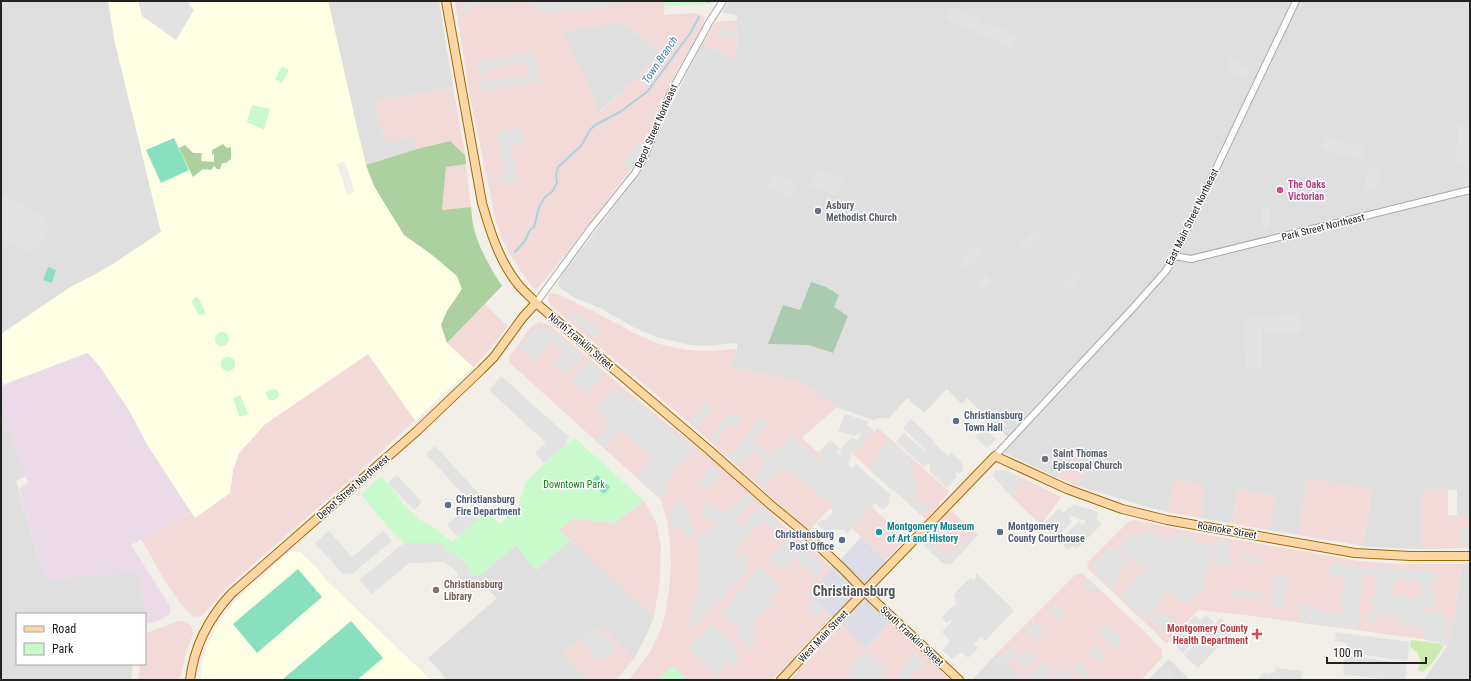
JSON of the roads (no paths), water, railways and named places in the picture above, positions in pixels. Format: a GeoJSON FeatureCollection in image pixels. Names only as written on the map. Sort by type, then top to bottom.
{"type":"FeatureCollection","features":[{"type":"Feature","properties":{"kind":"main road","name":"North Franklin Street"},"geometry":{"type":"LineString","coordinates":[[446,1],[477,177],[489,228],[502,257],[518,285],[536,303],[710,450],[772,506],[806,534],[865,592]]}},
{"type":"Feature","properties":{"kind":"main road","name":"Depot Street Northwest"},"geometry":{"type":"LineString","coordinates":[[190,680],[193,661],[203,631],[219,606],[417,431],[481,370],[494,357],[523,317],[536,303]]}},
{"type":"Feature","properties":{"kind":"main road","name":"Roanoke Street"},"geometry":{"type":"LineString","coordinates":[[995,456],[1067,490],[1122,509],[1167,520],[1361,553],[1410,556],[1470,556]]}},
{"type":"Feature","properties":{"kind":"main road","name":"West Main Street"},"geometry":{"type":"LineString","coordinates":[[781,680],[995,456]]}},
{"type":"Feature","properties":{"kind":"main road","name":"South Franklin Street"},"geometry":{"type":"LineString","coordinates":[[865,592],[959,680]]}},
{"type":"Feature","properties":{"kind":"street","name":"Depot Street Northeast"},"geometry":{"type":"LineString","coordinates":[[536,303],[591,228],[635,173],[644,158],[671,92],[710,21],[723,1]]}},
{"type":"Feature","properties":{"kind":"street","name":"East Main Street Northeast"},"geometry":{"type":"LineString","coordinates":[[995,456],[1165,272],[1296,1]]}},
{"type":"Feature","properties":{"kind":"street","name":"Park Street Northeast"},"geometry":{"type":"LineString","coordinates":[[1174,256],[1191,258],[1470,190]]}},
{"type":"Feature","properties":{"kind":"waterway","name":"Town Branch"},"geometry":{"type":"LineString","coordinates":[[515,252],[525,241],[530,230],[534,227],[539,207],[545,197],[552,192],[557,183],[556,175],[558,167],[581,146],[590,130],[595,125],[620,112],[648,91],[691,32],[699,17]]}},
{"type":"Feature","properties":{"kind":"place","name":"The Oaks Victorian"},"geometry":{"type":"Point","coordinates":[1280,190]}},
{"type":"Feature","properties":{"kind":"place","name":"Asbury Methodist Church"},"geometry":{"type":"Point","coordinates":[818,211]}},
{"type":"Feature","properties":{"kind":"place","name":"Christiansburg Town Hall"},"geometry":{"type":"Point","coordinates":[956,421]}},
{"type":"Feature","properties":{"kind":"place","name":"Saint Thomas Episcopal Church"},"geometry":{"type":"Point","coordinates":[1045,459]}},
{"type":"Feature","properties":{"kind":"place","name":"Christiansburg Fire Department"},"geometry":{"type":"Point","coordinates":[448,505]}},
{"type":"Feature","properties":{"kind":"place","name":"Montgomery Museum of Art and History"},"geometry":{"type":"Point","coordinates":[879,532]}},
{"type":"Feature","properties":{"kind":"place","name":"Montgomery County Courthouse"},"geometry":{"type":"Point","coordinates":[1000,532]}},
{"type":"Feature","properties":{"kind":"place","name":"Christiansburg Post Office"},"geometry":{"type":"Point","coordinates":[842,540]}},
{"type":"Feature","properties":{"kind":"place","name":"Christiansburg Library"},"geometry":{"type":"Point","coordinates":[436,590]}},
{"type":"Feature","properties":{"kind":"place","name":"Montgomery County Health Department"},"geometry":{"type":"Point","coordinates":[1257,634]}},
{"type":"Feature","properties":{"kind":"district","name":"Christiansburg"},"geometry":{"type":"Point","coordinates":[854,591]}},
{"type":"Feature","properties":{"kind":"park label","name":"Downtown Park"},"geometry":{"type":"Point","coordinates":[574,484]}}]}
